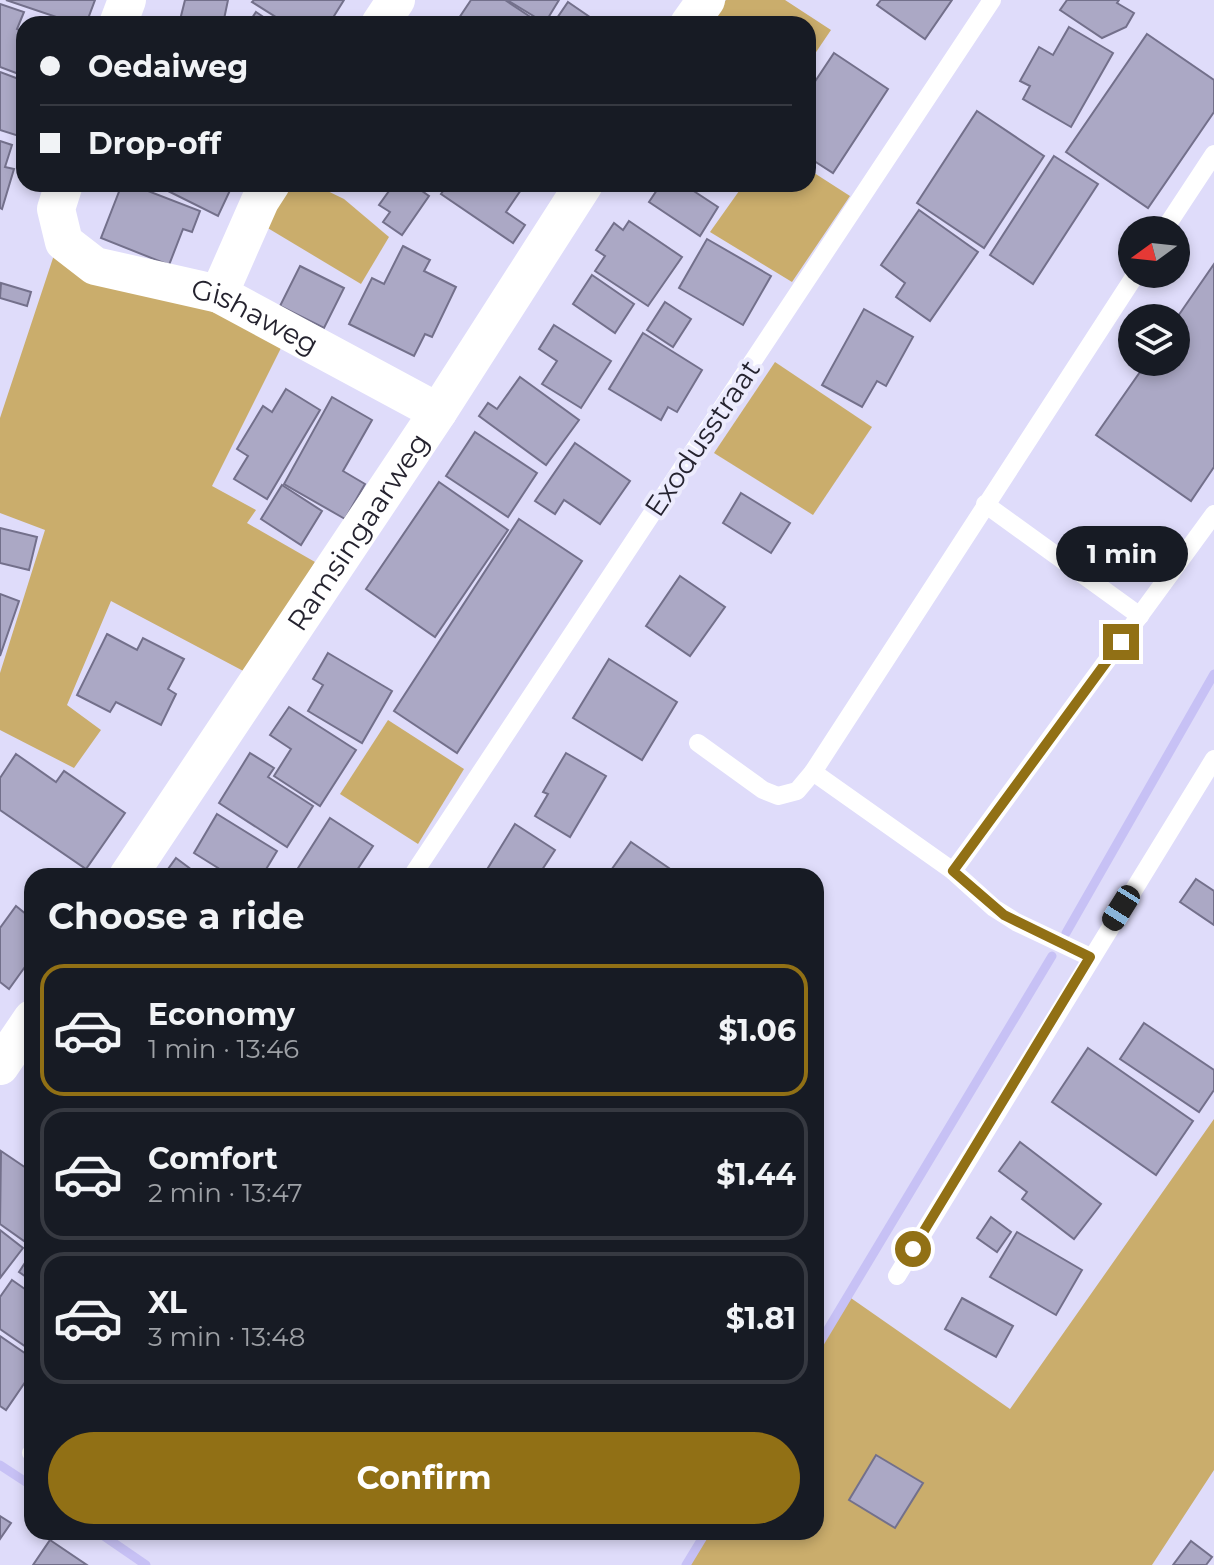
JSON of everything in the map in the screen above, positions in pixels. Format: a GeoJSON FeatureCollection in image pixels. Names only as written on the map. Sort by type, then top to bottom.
{"type":"FeatureCollection","features":[{"type":"Feature","properties":{"kind":"street","name":"Gishaweg"},"geometry":{"type":"LineString","coordinates":[[61,192],[56,209],[64,242],[95,266],[219,294],[438,412]]}},
{"type":"Feature","properties":{"kind":"street"},"geometry":{"type":"LineString","coordinates":[[219,294],[266,192]]}},
{"type":"Feature","properties":{"kind":"street","name":"Ramsingaarweg"},"geometry":{"type":"LineString","coordinates":[[133,868],[438,412],[579,192]]}},
{"type":"Feature","properties":{"kind":"lane","name":"Exodusstraat"},"geometry":{"type":"LineString","coordinates":[[417,868],[992,0]]}},
{"type":"Feature","properties":{"kind":"lane"},"geometry":{"type":"LineString","coordinates":[[1173,216],[1214,154]]}},
{"type":"Feature","properties":{"kind":"lane"},"geometry":{"type":"LineString","coordinates":[[698,743],[763,790],[778,796],[797,791],[813,772],[1127,288]]}},
{"type":"Feature","properties":{"kind":"lane"},"geometry":{"type":"LineString","coordinates":[[985,504],[1140,616]]}},
{"type":"Feature","properties":{"kind":"lane"},"geometry":{"type":"LineString","coordinates":[[953,871],[1214,514]]}},
{"type":"Feature","properties":{"kind":"lane"},"geometry":{"type":"LineString","coordinates":[[897,1276],[1214,759]]}},
{"type":"Feature","properties":{"kind":"lane"},"geometry":{"type":"LineString","coordinates":[[813,772],[953,871],[1004,915],[1090,957]]}},
{"type":"Feature","properties":{"kind":"shaded area"},"geometry":{"type":"Polygon","coordinates":[[[726,0],[785,0],[810,16],[715,16],[726,0]]]}},
{"type":"Feature","properties":{"kind":"shaded area"},"geometry":{"type":"Polygon","coordinates":[[[816,20],[831,30],[816,52],[816,20]]]}},
{"type":"Feature","properties":{"kind":"shaded area"},"geometry":{"type":"Polygon","coordinates":[[[816,174],[850,196],[792,282],[710,232],[738,192],[816,192],[816,174]]]}},
{"type":"Feature","properties":{"kind":"shaded area"},"geometry":{"type":"Polygon","coordinates":[[[285,192],[330,192],[344,199],[389,237],[361,284],[266,227],[285,192]]]}},
{"type":"Feature","properties":{"kind":"shaded area"},"geometry":{"type":"Polygon","coordinates":[[[55,252],[215,306],[282,346],[212,486],[256,510],[247,523],[315,562],[249,674],[111,601],[67,705],[101,730],[74,768],[0,730],[0,673],[45,530],[0,513],[0,418],[55,252]]]}},
{"type":"Feature","properties":{"kind":"shaded area"},"geometry":{"type":"Polygon","coordinates":[[[775,362],[872,427],[813,515],[714,453],[775,362]]]}},
{"type":"Feature","properties":{"kind":"shaded area"},"geometry":{"type":"Polygon","coordinates":[[[388,720],[464,769],[418,844],[340,794],[388,720]]]}},
{"type":"Feature","properties":{"kind":"shaded area"},"geometry":{"type":"Polygon","coordinates":[[[1214,1119],[1214,1470],[1152,1565],[686,1565],[701,1540],[824,1540],[824,1336],[848,1296],[1010,1409],[1214,1119]]]}},
{"type":"Feature","properties":{"kind":"building"},"geometry":{"type":"Polygon","coordinates":[[[6,0],[95,0],[89,16],[53,16],[6,0]]]}},
{"type":"Feature","properties":{"kind":"building"},"geometry":{"type":"Polygon","coordinates":[[[185,0],[228,0],[225,16],[181,16],[185,0]]]}},
{"type":"Feature","properties":{"kind":"building"},"geometry":{"type":"Polygon","coordinates":[[[344,0],[334,16],[274,16],[252,2],[344,0]]]}},
{"type":"Feature","properties":{"kind":"building"},"geometry":{"type":"Polygon","coordinates":[[[471,0],[505,0],[529,16],[460,16],[471,0]]]}},
{"type":"Feature","properties":{"kind":"building"},"geometry":{"type":"Polygon","coordinates":[[[507,0],[559,0],[549,16],[533,16],[507,0]]]}},
{"type":"Feature","properties":{"kind":"building"},"geometry":{"type":"Polygon","coordinates":[[[881,0],[952,0],[925,39],[877,5],[881,0]]]}},
{"type":"Feature","properties":{"kind":"building"},"geometry":{"type":"Polygon","coordinates":[[[1067,0],[1119,0],[1117,3],[1134,13],[1126,27],[1102,38],[1060,10],[1067,0]]]}},
{"type":"Feature","properties":{"kind":"building"},"geometry":{"type":"Polygon","coordinates":[[[568,2],[588,16],[558,16],[568,2]]]}},
{"type":"Feature","properties":{"kind":"building"},"geometry":{"type":"Polygon","coordinates":[[[0,4],[24,12],[22,16],[16,16],[16,73],[0,67],[0,4]]]}},
{"type":"Feature","properties":{"kind":"building"},"geometry":{"type":"Polygon","coordinates":[[[1069,27],[1113,53],[1071,127],[1023,99],[1030,86],[1020,81],[1039,47],[1053,55],[1069,27]]]}},
{"type":"Feature","properties":{"kind":"building"},"geometry":{"type":"Polygon","coordinates":[[[1147,34],[1214,80],[1214,112],[1148,208],[1066,152],[1147,34]]]}},
{"type":"Feature","properties":{"kind":"building"},"geometry":{"type":"Polygon","coordinates":[[[834,53],[888,89],[833,173],[816,162],[816,80],[834,53]]]}},
{"type":"Feature","properties":{"kind":"building"},"geometry":{"type":"Polygon","coordinates":[[[0,72],[16,78],[16,135],[0,130],[0,72]]]}},
{"type":"Feature","properties":{"kind":"building"},"geometry":{"type":"Polygon","coordinates":[[[977,111],[1044,156],[984,248],[917,203],[977,111]]]}},
{"type":"Feature","properties":{"kind":"building"},"geometry":{"type":"Polygon","coordinates":[[[0,141],[12,145],[5,167],[14,169],[2,209],[0,208],[0,141]]]}},
{"type":"Feature","properties":{"kind":"building"},"geometry":{"type":"Polygon","coordinates":[[[1054,156],[1098,184],[1033,284],[990,255],[1054,156]]]}},
{"type":"Feature","properties":{"kind":"building"},"geometry":{"type":"Polygon","coordinates":[[[119,192],[151,192],[200,211],[192,232],[183,229],[169,265],[101,238],[119,192]]]}},
{"type":"Feature","properties":{"kind":"building"},"geometry":{"type":"Polygon","coordinates":[[[170,192],[229,192],[218,216],[170,192]]]}},
{"type":"Feature","properties":{"kind":"building"},"geometry":{"type":"Polygon","coordinates":[[[388,192],[423,192],[429,196],[402,235],[383,222],[390,212],[379,205],[388,192]]]}},
{"type":"Feature","properties":{"kind":"building"},"geometry":{"type":"Polygon","coordinates":[[[520,192],[506,212],[525,225],[513,243],[441,194],[520,192]]]}},
{"type":"Feature","properties":{"kind":"building"},"geometry":{"type":"Polygon","coordinates":[[[656,192],[695,192],[718,207],[700,236],[649,202],[656,192]]]}},
{"type":"Feature","properties":{"kind":"building"},"geometry":{"type":"Polygon","coordinates":[[[919,210],[978,252],[930,321],[896,297],[905,283],[881,265],[919,210]]]}},
{"type":"Feature","properties":{"kind":"building"},"geometry":{"type":"Polygon","coordinates":[[[629,221],[682,257],[648,306],[595,271],[605,256],[596,250],[614,223],[623,230],[629,221]]]}},
{"type":"Feature","properties":{"kind":"building"},"geometry":{"type":"Polygon","coordinates":[[[707,239],[771,276],[743,325],[679,288],[707,239]]]}},
{"type":"Feature","properties":{"kind":"building"},"geometry":{"type":"Polygon","coordinates":[[[403,246],[430,260],[424,271],[456,287],[432,337],[425,334],[414,356],[349,324],[372,278],[384,284],[403,246]]]}},
{"type":"Feature","properties":{"kind":"building"},"geometry":{"type":"Polygon","coordinates":[[[1214,264],[1214,467],[1191,501],[1096,435],[1137,376],[1190,376],[1190,304],[1186,304],[1214,264]]]}},
{"type":"Feature","properties":{"kind":"building"},"geometry":{"type":"Polygon","coordinates":[[[300,266],[344,288],[324,328],[280,306],[300,266]]]}},
{"type":"Feature","properties":{"kind":"building"},"geometry":{"type":"Polygon","coordinates":[[[592,275],[634,304],[615,333],[573,304],[592,275]]]}},
{"type":"Feature","properties":{"kind":"building"},"geometry":{"type":"Polygon","coordinates":[[[1,283],[31,292],[27,306],[0,298],[1,283]]]}},
{"type":"Feature","properties":{"kind":"building"},"geometry":{"type":"Polygon","coordinates":[[[665,302],[691,319],[673,347],[647,330],[665,302]]]}},
{"type":"Feature","properties":{"kind":"building"},"geometry":{"type":"Polygon","coordinates":[[[864,309],[913,337],[886,386],[877,381],[862,407],[822,385],[864,309]]]}},
{"type":"Feature","properties":{"kind":"building"},"geometry":{"type":"Polygon","coordinates":[[[554,325],[611,361],[581,408],[542,384],[557,361],[539,349],[554,325]]]}},
{"type":"Feature","properties":{"kind":"building"},"geometry":{"type":"Polygon","coordinates":[[[643,333],[702,370],[677,412],[668,407],[661,420],[609,389],[643,333]]]}},
{"type":"Feature","properties":{"kind":"building"},"geometry":{"type":"Polygon","coordinates":[[[520,377],[579,420],[546,465],[479,416],[488,403],[497,409],[520,377]]]}},
{"type":"Feature","properties":{"kind":"building"},"geometry":{"type":"Polygon","coordinates":[[[286,389],[320,410],[267,499],[234,479],[248,456],[237,449],[263,406],[272,412],[286,389]]]}},
{"type":"Feature","properties":{"kind":"building"},"geometry":{"type":"Polygon","coordinates":[[[332,397],[372,420],[343,471],[365,484],[345,519],[284,484],[332,397]]]}},
{"type":"Feature","properties":{"kind":"building"},"geometry":{"type":"Polygon","coordinates":[[[475,432],[537,473],[508,517],[446,476],[475,432]]]}},
{"type":"Feature","properties":{"kind":"building"},"geometry":{"type":"Polygon","coordinates":[[[575,443],[630,481],[600,524],[564,500],[555,514],[535,501],[575,443]]]}},
{"type":"Feature","properties":{"kind":"building"},"geometry":{"type":"Polygon","coordinates":[[[439,482],[508,530],[435,637],[366,589],[439,482]]]}},
{"type":"Feature","properties":{"kind":"building"},"geometry":{"type":"Polygon","coordinates":[[[282,485],[322,511],[301,545],[261,519],[282,485]]]}},
{"type":"Feature","properties":{"kind":"building"},"geometry":{"type":"Polygon","coordinates":[[[741,493],[790,523],[771,553],[723,523],[741,493]]]}},
{"type":"Feature","properties":{"kind":"building"},"geometry":{"type":"Polygon","coordinates":[[[519,519],[582,561],[457,753],[394,711],[519,519]]]}},
{"type":"Feature","properties":{"kind":"building"},"geometry":{"type":"Polygon","coordinates":[[[0,528],[37,537],[29,570],[0,563],[0,528]]]}},
{"type":"Feature","properties":{"kind":"building"},"geometry":{"type":"Polygon","coordinates":[[[680,576],[725,607],[690,656],[646,626],[680,576]]]}},
{"type":"Feature","properties":{"kind":"building"},"geometry":{"type":"Polygon","coordinates":[[[0,594],[19,601],[0,656],[0,594]]]}},
{"type":"Feature","properties":{"kind":"building"},"geometry":{"type":"Polygon","coordinates":[[[107,634],[137,650],[143,638],[184,659],[168,689],[176,694],[161,725],[116,702],[110,712],[77,695],[107,634]]]}},
{"type":"Feature","properties":{"kind":"building"},"geometry":{"type":"Polygon","coordinates":[[[328,653],[392,691],[362,743],[308,711],[323,685],[313,679],[328,653]]]}},
{"type":"Feature","properties":{"kind":"building"},"geometry":{"type":"Polygon","coordinates":[[[609,659],[677,702],[642,760],[573,718],[609,659]]]}},
{"type":"Feature","properties":{"kind":"building"},"geometry":{"type":"Polygon","coordinates":[[[289,707],[356,750],[320,806],[274,776],[291,749],[270,735],[289,707]]]}},
{"type":"Feature","properties":{"kind":"building"},"geometry":{"type":"Polygon","coordinates":[[[250,753],[274,768],[268,777],[313,806],[287,847],[219,803],[250,753]]]}},
{"type":"Feature","properties":{"kind":"building"},"geometry":{"type":"Polygon","coordinates":[[[566,753],[606,776],[570,837],[535,816],[548,794],[543,792],[566,753]]]}},
{"type":"Feature","properties":{"kind":"building"},"geometry":{"type":"Polygon","coordinates":[[[16,754],[56,782],[64,771],[125,813],[85,868],[0,810],[0,778],[16,754]]]}},
{"type":"Feature","properties":{"kind":"building"},"geometry":{"type":"Polygon","coordinates":[[[217,814],[277,851],[267,868],[218,868],[194,853],[217,814]]]}},
{"type":"Feature","properties":{"kind":"building"},"geometry":{"type":"Polygon","coordinates":[[[330,818],[373,846],[358,868],[298,868],[330,818]]]}},
{"type":"Feature","properties":{"kind":"building"},"geometry":{"type":"Polygon","coordinates":[[[515,824],[555,850],[543,868],[488,868],[515,824]]]}},
{"type":"Feature","properties":{"kind":"building"},"geometry":{"type":"Polygon","coordinates":[[[631,842],[669,868],[613,868],[631,842]]]}},
{"type":"Feature","properties":{"kind":"building"},"geometry":{"type":"Polygon","coordinates":[[[176,858],[189,868],[169,868],[176,858]]]}},
{"type":"Feature","properties":{"kind":"building"},"geometry":{"type":"Polygon","coordinates":[[[1196,879],[1214,891],[1214,925],[1180,902],[1196,879]]]}},
{"type":"Feature","properties":{"kind":"building"},"geometry":{"type":"Polygon","coordinates":[[[16,906],[24,912],[24,968],[9,989],[0,982],[0,928],[16,906]]]}},
{"type":"Feature","properties":{"kind":"building"},"geometry":{"type":"Polygon","coordinates":[[[1144,1023],[1214,1070],[1214,1090],[1199,1112],[1120,1059],[1144,1023]]]}},
{"type":"Feature","properties":{"kind":"building"},"geometry":{"type":"Polygon","coordinates":[[[1088,1048],[1193,1121],[1156,1175],[1052,1102],[1088,1048]]]}},
{"type":"Feature","properties":{"kind":"building"},"geometry":{"type":"Polygon","coordinates":[[[1020,1142],[1101,1204],[1074,1239],[1022,1199],[1027,1192],[999,1171],[1020,1142]]]}},
{"type":"Feature","properties":{"kind":"building"},"geometry":{"type":"Polygon","coordinates":[[[1,1151],[24,1167],[24,1241],[0,1224],[1,1151]]]}},
{"type":"Feature","properties":{"kind":"building"},"geometry":{"type":"Polygon","coordinates":[[[991,1217],[1011,1232],[997,1252],[977,1238],[991,1217]]]}},
{"type":"Feature","properties":{"kind":"building"},"geometry":{"type":"Polygon","coordinates":[[[0,1230],[23,1248],[0,1278],[0,1230]]]}},
{"type":"Feature","properties":{"kind":"building"},"geometry":{"type":"Polygon","coordinates":[[[1017,1232],[1082,1270],[1056,1315],[990,1277],[1017,1232]]]}},
{"type":"Feature","properties":{"kind":"building"},"geometry":{"type":"Polygon","coordinates":[[[12,1280],[24,1288],[24,1346],[0,1329],[0,1297],[12,1280]]]}},
{"type":"Feature","properties":{"kind":"building"},"geometry":{"type":"Polygon","coordinates":[[[962,1298],[1013,1326],[996,1357],[945,1329],[962,1298]]]}},
{"type":"Feature","properties":{"kind":"building"},"geometry":{"type":"Polygon","coordinates":[[[0,1336],[24,1352],[24,1384],[6,1410],[0,1406],[0,1336]]]}},
{"type":"Feature","properties":{"kind":"building"},"geometry":{"type":"Polygon","coordinates":[[[876,1455],[923,1483],[895,1528],[849,1500],[876,1455]]]}},
{"type":"Feature","properties":{"kind":"building"},"geometry":{"type":"Polygon","coordinates":[[[0,1516],[11,1523],[0,1539],[0,1516]]]}},
{"type":"Feature","properties":{"kind":"building"},"geometry":{"type":"Polygon","coordinates":[[[50,1540],[87,1565],[33,1565],[50,1540]]]}},
{"type":"Feature","properties":{"kind":"building"},"geometry":{"type":"Polygon","coordinates":[[[1191,1541],[1212,1557],[1206,1565],[1173,1565],[1191,1541]]]}},
{"type":"Feature","properties":{"kind":"waterway"},"geometry":{"type":"LineString","coordinates":[[1066,933],[1214,674]]}},
{"type":"Feature","properties":{"kind":"waterway"},"geometry":{"type":"LineString","coordinates":[[824,1336],[1052,956]]}},
{"type":"Feature","properties":{"kind":"waterway"},"geometry":{"type":"LineString","coordinates":[[0,1465],[24,1481]]}},
{"type":"Feature","properties":{"kind":"waterway"},"geometry":{"type":"LineString","coordinates":[[110,1540],[146,1565]]}},
{"type":"Feature","properties":{"kind":"waterway"},"geometry":{"type":"LineString","coordinates":[[686,1565],[701,1540]]}},
{"type":"Feature","properties":{"kind":"route"},"geometry":{"type":"LineString","coordinates":[[913,1249],[1090,957],[1004,915],[953,871],[1121,642]]}}]}
